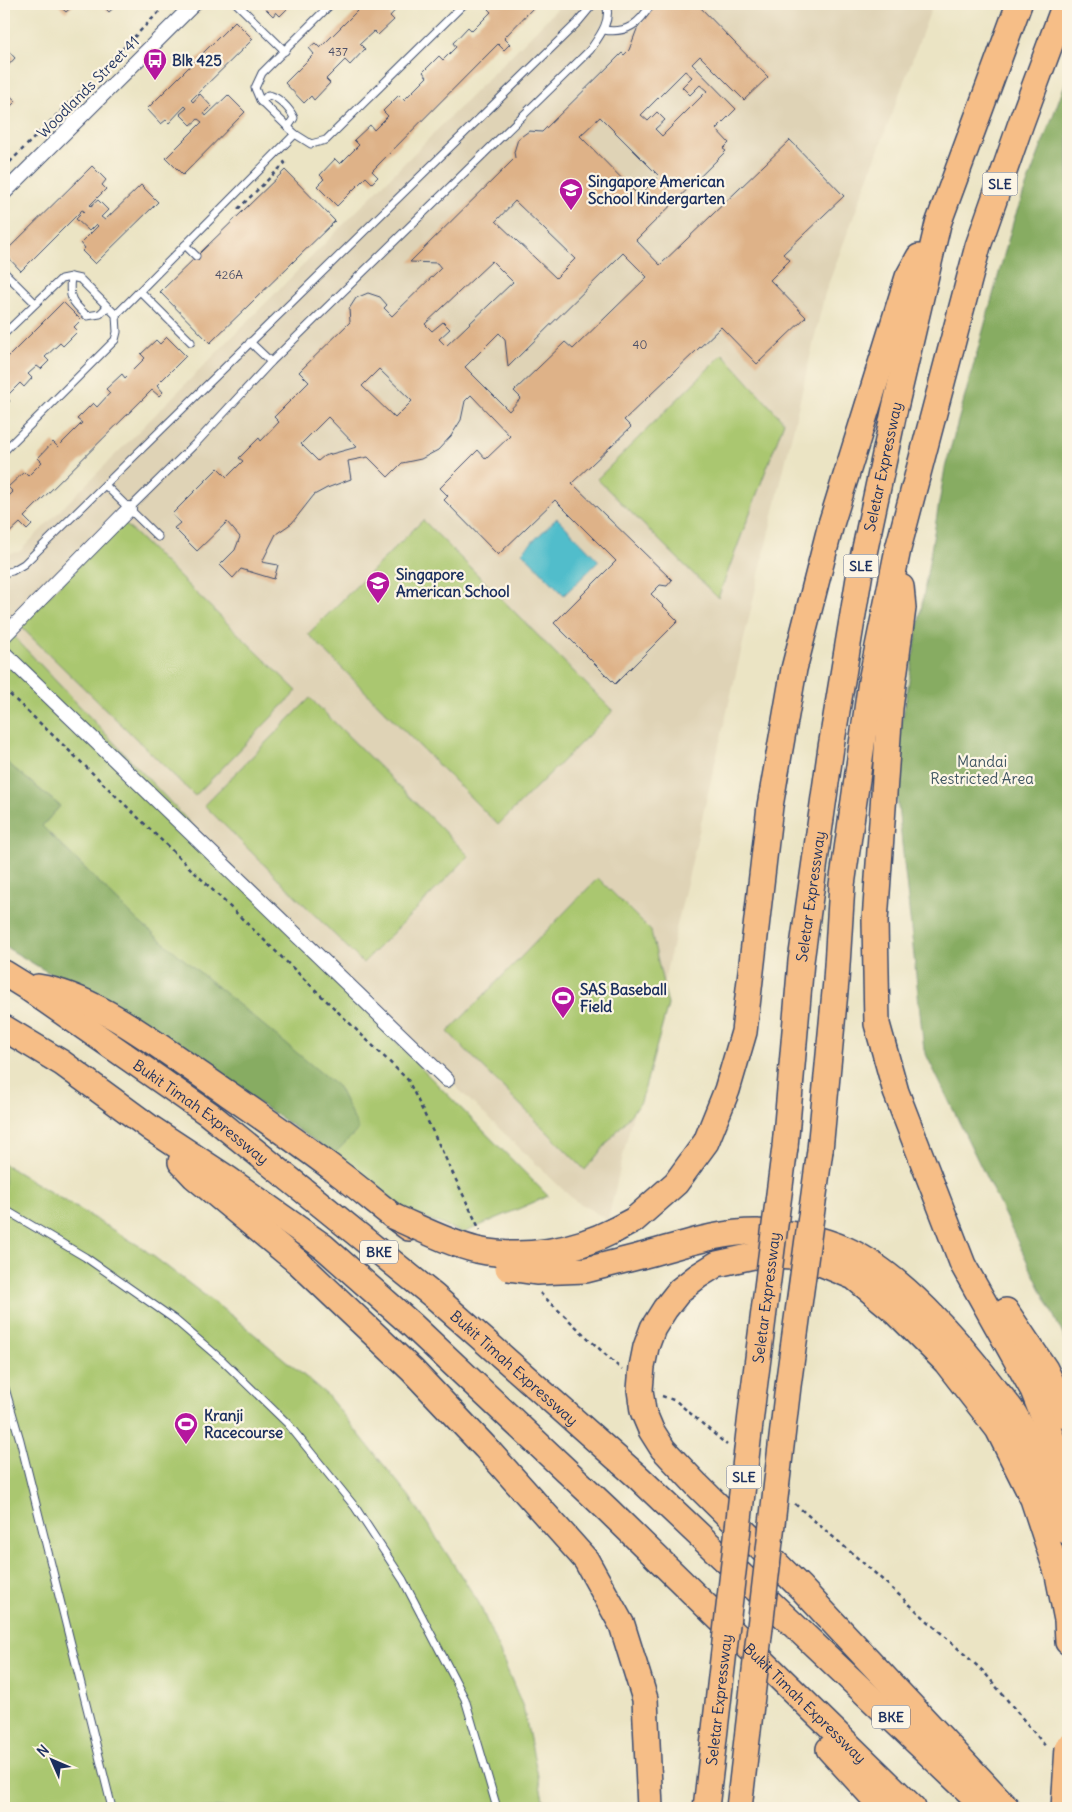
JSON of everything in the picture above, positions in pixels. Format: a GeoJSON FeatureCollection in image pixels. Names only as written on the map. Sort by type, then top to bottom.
{"type":"FeatureCollection","features":[{"type":"Feature","properties":{"kind":"highway","name":"Seletar Expressway"},"geometry":{"type":"LineString","coordinates":[[706,1808],[753,1397],[785,1147],[801,962],[831,747],[860,572],[894,412],[938,224],[1019,4]]}},
{"type":"Feature","properties":{"kind":"highway","name":"SLE"},"geometry":{"type":"LineString","coordinates":[[898,549],[978,246],[1065,4]]}},
{"type":"Feature","properties":{"kind":"highway"},"geometry":{"type":"LineString","coordinates":[[392,1216],[455,1243],[478,1250],[528,1254],[562,1249],[595,1240],[634,1220],[676,1183],[706,1142],[727,1090],[744,1032],[770,806],[794,669],[831,524],[908,277],[938,224]]}},
{"type":"Feature","properties":{"kind":"highway"},"geometry":{"type":"LineString","coordinates":[[739,1808],[788,1386],[820,1150],[836,981],[842,886],[871,681],[898,549]]}},
{"type":"Feature","properties":{"kind":"highway"},"geometry":{"type":"LineString","coordinates":[[898,549],[903,608],[890,708],[875,921],[877,1024],[896,1092],[963,1265],[1034,1390],[1068,1480]]}},
{"type":"Feature","properties":{"kind":"highway","name":"Bukit Timah Expressway"},"geometry":{"type":"LineString","coordinates":[[4,973],[26,986],[209,1114],[435,1298],[638,1477],[986,1808]]}},
{"type":"Feature","properties":{"kind":"highway"},"geometry":{"type":"LineString","coordinates":[[26,986],[53,990],[95,1006],[158,1045],[303,1147],[410,1229],[444,1249],[475,1260],[536,1272],[586,1270],[722,1235],[758,1232],[796,1235],[824,1241],[848,1250],[873,1265],[910,1295],[963,1348],[1016,1417],[1051,1485],[1068,1532]]}},
{"type":"Feature","properties":{"kind":"highway","name":"Bukit Timah Expressway"},"geometry":{"type":"LineString","coordinates":[[4,1028],[62,1063],[152,1129],[228,1179],[324,1247],[412,1325],[608,1510],[913,1808]]}},
{"type":"Feature","properties":{"kind":"highway"},"geometry":{"type":"LineString","coordinates":[[152,1129],[194,1176],[299,1263],[412,1370],[491,1453],[586,1560],[622,1625],[645,1699],[650,1808]]}},
{"type":"Feature","properties":{"kind":"highway"},"geometry":{"type":"LineString","coordinates":[[950,1233],[972,1251],[988,1282],[1045,1369],[1068,1417]]}},
{"type":"Feature","properties":{"kind":"highway"},"geometry":{"type":"LineString","coordinates":[[1007,1808],[802,1588],[663,1449],[651,1430],[643,1411],[640,1390],[646,1347],[653,1328],[664,1309],[680,1290],[717,1264],[758,1255],[808,1258],[854,1278],[896,1312],[946,1362],[998,1429],[1033,1499],[1058,1575],[1067,1620],[1068,1642]]}},
{"type":"Feature","properties":{"kind":"highway"},"geometry":{"type":"LineString","coordinates":[[734,1634],[824,1743],[883,1808]]}},
{"type":"Feature","properties":{"kind":"highway"},"geometry":{"type":"LineString","coordinates":[[1064,1808],[1068,1747]]}},
{"type":"Feature","properties":{"kind":"street","name":"Woodlands Street 41"},"geometry":{"type":"LineString","coordinates":[[4,193],[194,4]]}},
{"type":"Feature","properties":{"kind":"street"},"geometry":{"type":"LineString","coordinates":[[4,636],[129,509]]}},
{"type":"Feature","properties":{"kind":"street"},"geometry":{"type":"LineString","coordinates":[[4,654],[447,1080]]}},
{"type":"Feature","properties":{"kind":"lane"},"geometry":{"type":"LineString","coordinates":[[237,4],[285,51]]}},
{"type":"Feature","properties":{"kind":"lane"},"geometry":{"type":"LineString","coordinates":[[330,4],[262,73],[255,88],[261,102],[295,134],[311,144],[326,140],[464,4]]}},
{"type":"Feature","properties":{"kind":"lane"},"geometry":{"type":"LineString","coordinates":[[4,573],[24,564],[106,485],[578,22],[593,4]]}},
{"type":"Feature","properties":{"kind":"lane"},"geometry":{"type":"LineString","coordinates":[[129,509],[196,442],[271,362],[590,50],[604,30],[608,8],[606,4]]}},
{"type":"Feature","properties":{"kind":"lane"},"geometry":{"type":"LineString","coordinates":[[604,30],[625,31],[633,25],[651,4]]}},
{"type":"Feature","properties":{"kind":"lane"},"geometry":{"type":"LineString","coordinates":[[261,102],[268,95],[278,99],[292,113],[294,118],[288,127]]}},
{"type":"Feature","properties":{"kind":"lane"},"geometry":{"type":"LineString","coordinates":[[116,315],[295,134]]}},
{"type":"Feature","properties":{"kind":"lane"},"geometry":{"type":"LineString","coordinates":[[185,245],[196,256]]}},
{"type":"Feature","properties":{"kind":"lane"},"geometry":{"type":"LineString","coordinates":[[4,272],[35,303]]}},
{"type":"Feature","properties":{"kind":"lane"},"geometry":{"type":"LineString","coordinates":[[71,277],[70,298],[88,316],[100,314],[107,306]]}},
{"type":"Feature","properties":{"kind":"lane"},"geometry":{"type":"LineString","coordinates":[[4,334],[61,279],[71,277],[80,280],[116,315],[117,332],[114,340],[4,451]]}},
{"type":"Feature","properties":{"kind":"lane"},"geometry":{"type":"LineString","coordinates":[[140,291],[192,342]]}},
{"type":"Feature","properties":{"kind":"lane"},"geometry":{"type":"LineString","coordinates":[[250,342],[271,362]]}},
{"type":"Feature","properties":{"kind":"lane"},"geometry":{"type":"LineString","coordinates":[[106,485],[158,537]]}},
{"type":"Feature","properties":{"kind":"lane"},"geometry":{"type":"LineString","coordinates":[[4,1209],[85,1257],[174,1319],[223,1361],[288,1424],[355,1507],[403,1580],[465,1700],[497,1808]]}},
{"type":"Feature","properties":{"kind":"lane"},"geometry":{"type":"LineString","coordinates":[[4,1385],[20,1440],[112,1808]]}},
{"type":"Feature","properties":{"kind":"path"},"geometry":{"type":"LineString","coordinates":[[4,168],[167,4]]}},
{"type":"Feature","properties":{"kind":"path"},"geometry":{"type":"LineString","coordinates":[[4,689],[80,761]]}},
{"type":"Feature","properties":{"kind":"shaded area","name":"Singapore American School"},"geometry":{"type":"Polygon","coordinates":[[[562,4],[933,4],[825,293],[608,1220],[574,1200],[4,653],[4,554],[19,552],[562,4]]]}},
{"type":"Feature","properties":{"kind":"green space","name":"Mandai Restricted Area"},"geometry":{"type":"Polygon","coordinates":[[[1068,76],[1068,1345],[924,1050],[894,769],[945,468],[1014,219],[1068,76]]]}},
{"type":"Feature","properties":{"kind":"green space"},"geometry":{"type":"Polygon","coordinates":[[[723,354],[784,422],[718,598],[597,479],[723,354]]]}},
{"type":"Feature","properties":{"kind":"green space"},"geometry":{"type":"Polygon","coordinates":[[[423,520],[613,711],[498,825],[308,634],[423,520]]]}},
{"type":"Feature","properties":{"kind":"green space"},"geometry":{"type":"Polygon","coordinates":[[[122,521],[297,691],[195,796],[20,626],[122,521]]]}},
{"type":"Feature","properties":{"kind":"green space"},"geometry":{"type":"Polygon","coordinates":[[[4,626],[421,1068],[548,1196],[463,1233],[395,1206],[334,1154],[139,922],[42,826],[60,806],[4,760],[4,626]]]}},
{"type":"Feature","properties":{"kind":"green space"},"geometry":{"type":"Polygon","coordinates":[[[310,698],[469,856],[363,963],[204,805],[310,698]]]}},
{"type":"Feature","properties":{"kind":"green space"},"geometry":{"type":"Polygon","coordinates":[[[4,760],[60,806],[42,826],[139,922],[338,1087],[359,1129],[334,1154],[196,1061],[4,946],[4,760]]]}},
{"type":"Feature","properties":{"kind":"green space","name":"SAS Baseball Field"},"geometry":{"type":"Polygon","coordinates":[[[598,878],[651,931],[668,1005],[641,1102],[585,1170],[448,1032],[598,878]]]}},
{"type":"Feature","properties":{"kind":"green space","name":"Kranji Racecourse"},"geometry":{"type":"Polygon","coordinates":[[[4,1164],[141,1247],[236,1319],[327,1395],[409,1496],[479,1603],[523,1707],[545,1808],[4,1808],[4,1164]]]}},
{"type":"Feature","properties":{"kind":"water"},"geometry":{"type":"Polygon","coordinates":[[[557,518],[599,561],[564,595],[522,552],[557,518]]]}},
{"type":"Feature","properties":{"kind":"building"},"geometry":{"type":"Polygon","coordinates":[[[57,4],[75,4],[66,12],[57,4]]]}},
{"type":"Feature","properties":{"kind":"building"},"geometry":{"type":"Polygon","coordinates":[[[101,4],[118,4],[109,12],[101,4]]]}},
{"type":"Feature","properties":{"kind":"building"},"geometry":{"type":"Polygon","coordinates":[[[261,4],[292,4],[280,16],[276,12],[273,16],[261,4]]]}},
{"type":"Feature","properties":{"kind":"building"},"geometry":{"type":"Polygon","coordinates":[[[364,4],[401,4],[390,16],[394,20],[378,35],[374,31],[360,44],[365,49],[350,65],[345,60],[326,79],[330,83],[314,100],[311,96],[304,103],[285,83],[314,54],[309,48],[315,43],[320,48],[364,4]]]}},
{"type":"Feature","properties":{"kind":"building"},"geometry":{"type":"Polygon","coordinates":[[[492,4],[529,4],[533,8],[504,38],[510,44],[504,50],[498,44],[372,171],[378,177],[372,183],[366,177],[337,206],[317,186],[324,179],[320,175],[335,159],[340,164],[359,145],[354,140],[370,125],[374,130],[388,116],[383,111],[399,95],[404,100],[427,77],[423,72],[439,56],[443,60],[456,47],[453,43],[468,27],[472,31],[491,12],[488,9],[492,4]]]}},
{"type":"Feature","properties":{"kind":"building"},"geometry":{"type":"Polygon","coordinates":[[[663,4],[697,4],[768,77],[744,100],[700,56],[692,64],[736,109],[716,129],[729,143],[723,149],[726,151],[636,240],[660,265],[790,140],[844,196],[783,254],[790,260],[770,280],[806,317],[757,364],[721,327],[624,420],[631,427],[572,483],[672,580],[667,586],[660,585],[651,594],[678,621],[615,684],[554,623],[616,561],[555,500],[498,555],[444,500],[448,496],[440,488],[478,450],[486,459],[510,436],[471,395],[465,401],[461,420],[451,436],[438,450],[421,459],[402,463],[388,477],[368,457],[348,461],[351,479],[314,495],[292,523],[276,534],[262,562],[278,565],[274,579],[241,569],[233,578],[220,565],[235,550],[240,537],[227,522],[197,551],[174,528],[180,523],[172,514],[218,468],[227,477],[243,461],[239,458],[259,438],[261,441],[279,422],[274,417],[309,382],[299,372],[350,322],[349,309],[356,298],[368,293],[380,297],[387,305],[384,308],[392,316],[441,268],[437,263],[410,262],[515,158],[514,152],[518,139],[529,131],[542,132],[622,53],[624,55],[629,50],[637,29],[651,11],[663,4]],[[685,71],[641,115],[648,121],[657,112],[665,120],[655,129],[662,136],[707,91],[700,85],[690,95],[682,87],[692,77],[685,71]],[[600,117],[580,136],[639,196],[659,176],[600,117]],[[515,201],[496,221],[556,278],[575,259],[515,201]],[[623,253],[508,367],[505,339],[499,333],[465,367],[509,411],[521,398],[514,391],[565,342],[573,349],[647,277],[623,253]],[[492,261],[425,324],[432,331],[443,322],[450,329],[439,339],[446,346],[513,282],[492,261]],[[379,369],[362,386],[395,418],[412,401],[379,369]],[[328,417],[301,444],[318,461],[324,456],[357,447],[328,417]]]}},
{"type":"Feature","properties":{"kind":"building"},"geometry":{"type":"Polygon","coordinates":[[[235,21],[253,39],[191,100],[193,102],[200,94],[211,106],[204,113],[206,116],[228,95],[245,112],[183,175],[166,158],[202,122],[198,119],[191,125],[180,114],[187,108],[185,106],[169,123],[166,120],[161,124],[147,109],[235,21]]]}},
{"type":"Feature","properties":{"kind":"building"},"geometry":{"type":"Polygon","coordinates":[[[4,46],[15,58],[4,70],[4,46]]]}},
{"type":"Feature","properties":{"kind":"building"},"geometry":{"type":"Polygon","coordinates":[[[4,84],[6,84],[6,92],[16,101],[4,113],[4,84]]]}},
{"type":"Feature","properties":{"kind":"building"},"geometry":{"type":"Polygon","coordinates":[[[92,166],[106,180],[102,185],[106,189],[90,205],[98,200],[108,210],[101,217],[105,220],[141,185],[158,202],[95,264],[82,251],[85,248],[81,243],[98,226],[96,224],[89,231],[76,219],[84,211],[82,210],[21,271],[4,253],[92,166]]]}},
{"type":"Feature","properties":{"kind":"building"},"geometry":{"type":"Polygon","coordinates":[[[285,170],[335,221],[210,343],[160,292],[285,170]]]}},
{"type":"Feature","properties":{"kind":"building"},"geometry":{"type":"Polygon","coordinates":[[[63,302],[81,320],[74,327],[78,331],[63,346],[60,343],[45,357],[49,361],[41,369],[37,366],[28,374],[32,378],[24,387],[20,383],[6,397],[10,401],[4,407],[4,361],[63,302]]]}},
{"type":"Feature","properties":{"kind":"building"},"geometry":{"type":"Polygon","coordinates":[[[167,337],[186,356],[157,385],[163,392],[159,396],[152,390],[24,517],[32,525],[27,530],[20,523],[4,538],[4,501],[13,492],[8,487],[24,472],[28,476],[42,462],[38,458],[53,442],[58,447],[82,423],[77,419],[93,403],[97,407],[110,393],[106,389],[122,374],[125,378],[145,358],[141,354],[156,340],[160,344],[167,337]]]}},
{"type":"Feature","properties":{"kind":"place","name":"Blk 425"},"geometry":{"type":"Point","coordinates":[155,81]}},
{"type":"Feature","properties":{"kind":"place","name":"Singapore American School Kindergarten"},"geometry":{"type":"Point","coordinates":[571,211]}},
{"type":"Feature","properties":{"kind":"place","name":"Singapore American School"},"geometry":{"type":"Point","coordinates":[378,604]}},
{"type":"Feature","properties":{"kind":"place","name":"SAS Baseball Field"},"geometry":{"type":"Point","coordinates":[563,1019]}},
{"type":"Feature","properties":{"kind":"place","name":"Kranji Racecourse"},"geometry":{"type":"Point","coordinates":[186,1445]}}]}
